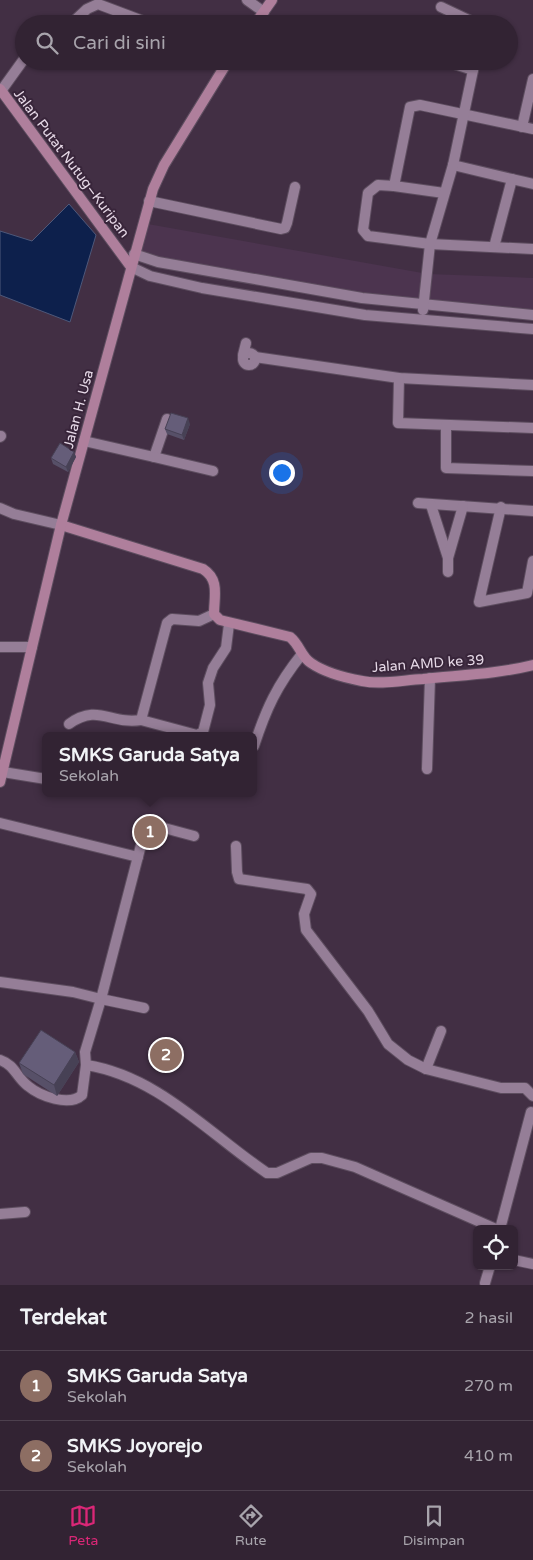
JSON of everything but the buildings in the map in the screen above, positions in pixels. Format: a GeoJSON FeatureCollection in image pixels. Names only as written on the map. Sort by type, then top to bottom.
{"type":"FeatureCollection","features":[{"type":"Feature","properties":{"kind":"street"},"geometry":{"type":"LineString","coordinates":[[247,0],[264,12]]}},
{"type":"Feature","properties":{"kind":"street"},"geometry":{"type":"LineString","coordinates":[[262,15],[272,0]]}},
{"type":"Feature","properties":{"kind":"street"},"geometry":{"type":"LineString","coordinates":[[81,15],[98,2],[129,15]]}},
{"type":"Feature","properties":{"kind":"street"},"geometry":{"type":"LineString","coordinates":[[441,6],[459,15]]}},
{"type":"Feature","properties":{"kind":"street"},"geometry":{"type":"LineString","coordinates":[[1,90],[16,70]]}},
{"type":"Feature","properties":{"kind":"street","name":"Jalan H. Usa"},"geometry":{"type":"LineString","coordinates":[[1,777],[61,525],[149,201],[164,165],[222,70]]}},
{"type":"Feature","properties":{"kind":"street"},"geometry":{"type":"LineString","coordinates":[[421,319],[430,244],[453,165],[473,70]]}},
{"type":"Feature","properties":{"kind":"street"},"geometry":{"type":"LineString","coordinates":[[394,186],[410,107],[420,105],[528,128],[533,79]]}},
{"type":"Feature","properties":{"kind":"street","name":"Jalan Putat Nutug–Kuripan"},"geometry":{"type":"LineString","coordinates":[[1,90],[122,252],[131,267]]}},
{"type":"Feature","properties":{"kind":"street"},"geometry":{"type":"LineString","coordinates":[[453,165],[533,184]]}},
{"type":"Feature","properties":{"kind":"street"},"geometry":{"type":"LineString","coordinates":[[494,248],[512,179]]}},
{"type":"Feature","properties":{"kind":"street"},"geometry":{"type":"LineString","coordinates":[[444,193],[378,185],[368,193],[364,234],[430,244],[533,249]]}},
{"type":"Feature","properties":{"kind":"street"},"geometry":{"type":"LineString","coordinates":[[149,201],[281,229],[285,228],[287,223],[295,187]]}},
{"type":"Feature","properties":{"kind":"street","name":"Jalan Putat Nutug–Kuripan"},"geometry":{"type":"LineString","coordinates":[[122,252],[134,254]]}},
{"type":"Feature","properties":{"kind":"street"},"geometry":{"type":"LineString","coordinates":[[134,254],[158,262],[362,298],[424,306],[533,315]]}},
{"type":"Feature","properties":{"kind":"street"},"geometry":{"type":"LineString","coordinates":[[131,267],[150,276],[202,288],[366,315],[533,329]]}},
{"type":"Feature","properties":{"kind":"street"},"geometry":{"type":"LineString","coordinates":[[246,343],[243,355],[246,365],[254,362],[255,357],[399,378],[533,385]]}},
{"type":"Feature","properties":{"kind":"street"},"geometry":{"type":"LineString","coordinates":[[399,378],[398,422],[533,428]]}},
{"type":"Feature","properties":{"kind":"street"},"geometry":{"type":"LineString","coordinates":[[154,457],[166,419]]}},
{"type":"Feature","properties":{"kind":"street"},"geometry":{"type":"LineString","coordinates":[[446,425],[446,468],[533,470]]}},
{"type":"Feature","properties":{"kind":"street"},"geometry":{"type":"LineString","coordinates":[[84,441],[213,471]]}},
{"type":"Feature","properties":{"kind":"street"},"geometry":{"type":"LineString","coordinates":[[418,503],[501,507],[533,511]]}},
{"type":"Feature","properties":{"kind":"street"},"geometry":{"type":"LineString","coordinates":[[431,505],[448,558]]}},
{"type":"Feature","properties":{"kind":"street"},"geometry":{"type":"LineString","coordinates":[[448,572],[448,558],[463,506]]}},
{"type":"Feature","properties":{"kind":"street"},"geometry":{"type":"LineString","coordinates":[[501,507],[479,602],[530,592],[533,561]]}},
{"type":"Feature","properties":{"kind":"street"},"geometry":{"type":"LineString","coordinates":[[0,508],[14,514],[61,525],[203,570],[211,575],[215,582],[214,614],[199,621],[172,619],[167,623],[141,720]]}},
{"type":"Feature","properties":{"kind":"street","name":"Jalan AMD ke 39"},"geometry":{"type":"LineString","coordinates":[[214,614],[229,624],[290,637],[298,644],[302,654],[311,664],[362,681],[386,682],[507,671],[533,665]]}},
{"type":"Feature","properties":{"kind":"street"},"geometry":{"type":"LineString","coordinates":[[203,732],[210,705],[208,682],[213,668],[226,648],[229,624]]}},
{"type":"Feature","properties":{"kind":"street"},"geometry":{"type":"LineString","coordinates":[[0,647],[32,647]]}},
{"type":"Feature","properties":{"kind":"street"},"geometry":{"type":"LineString","coordinates":[[257,736],[262,719],[278,684],[302,654]]}},
{"type":"Feature","properties":{"kind":"street"},"geometry":{"type":"LineString","coordinates":[[427,769],[430,678]]}},
{"type":"Feature","properties":{"kind":"street"},"geometry":{"type":"LineString","coordinates":[[69,724],[81,716],[90,714],[141,720],[186,732]]}},
{"type":"Feature","properties":{"kind":"street"},"geometry":{"type":"LineString","coordinates":[[1,777],[42,780]]}},
{"type":"Feature","properties":{"kind":"street"},"geometry":{"type":"LineString","coordinates":[[0,823],[138,857]]}},
{"type":"Feature","properties":{"kind":"street"},"geometry":{"type":"LineString","coordinates":[[0,1060],[9,1063],[16,1069],[29,1087],[48,1096],[67,1100],[78,1099],[82,1095],[86,1065],[85,1052],[145,836],[153,825],[194,836]]}},
{"type":"Feature","properties":{"kind":"street"},"geometry":{"type":"LineString","coordinates":[[236,846],[237,872],[240,879],[310,891],[311,894],[304,914],[306,930],[368,1011],[388,1044],[426,1069],[501,1088],[525,1088],[533,1096]]}},
{"type":"Feature","properties":{"kind":"street"},"geometry":{"type":"LineString","coordinates":[[0,982],[73,992],[144,1008]]}},
{"type":"Feature","properties":{"kind":"street"},"geometry":{"type":"LineString","coordinates":[[426,1069],[441,1031]]}},
{"type":"Feature","properties":{"kind":"street"},"geometry":{"type":"LineString","coordinates":[[86,1065],[107,1068],[144,1084],[267,1173],[277,1172],[311,1158],[322,1158],[355,1167],[487,1225]]}},
{"type":"Feature","properties":{"kind":"street"},"geometry":{"type":"LineString","coordinates":[[501,1225],[532,1113],[533,1101]]}},
{"type":"Feature","properties":{"kind":"street"},"geometry":{"type":"LineString","coordinates":[[0,1214],[26,1212]]}},
{"type":"Feature","properties":{"kind":"street"},"geometry":{"type":"LineString","coordinates":[[518,1261],[533,1264]]}},
{"type":"Feature","properties":{"kind":"street"},"geometry":{"type":"LineString","coordinates":[[485,1283],[489,1270]]}},
{"type":"Feature","properties":{"kind":"shaded area"},"geometry":{"type":"Polygon","coordinates":[[[142,223],[428,274],[533,278],[533,317],[418,309],[256,282],[131,254],[142,223]]]}},
{"type":"Feature","properties":{"kind":"water"},"geometry":{"type":"Polygon","coordinates":[[[69,204],[96,235],[70,322],[0,295],[0,231],[32,241],[69,204]]]}},
{"type":"Feature","properties":{"kind":"place","name":"SMKS Garuda Satya"},"geometry":{"type":"Point","coordinates":[150,832]}},
{"type":"Feature","properties":{"kind":"place","name":"SMKS Joyorejo"},"geometry":{"type":"Point","coordinates":[166,1055]}}]}
